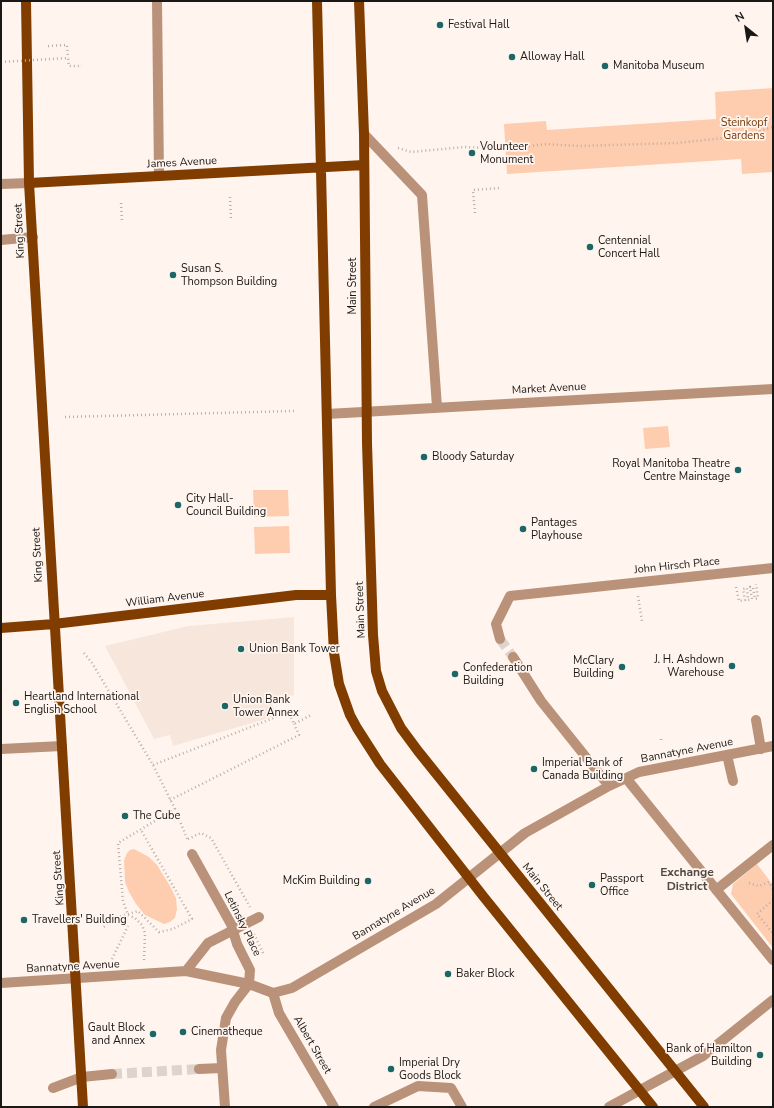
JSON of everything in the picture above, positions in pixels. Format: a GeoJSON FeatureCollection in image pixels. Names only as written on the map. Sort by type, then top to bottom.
{"type":"FeatureCollection","features":[{"type":"Feature","properties":{"kind":"main road","name":"King Street"},"geometry":{"type":"LineString","coordinates":[[26,1],[29,183],[54,624],[77,979],[83,1107]]}},
{"type":"Feature","properties":{"kind":"main road"},"geometry":{"type":"LineString","coordinates":[[317,1],[331,595],[336,668],[339,684],[350,715],[376,758],[621,1070],[653,1107]]}},
{"type":"Feature","properties":{"kind":"main road","name":"Main Street"},"geometry":{"type":"LineString","coordinates":[[358,1],[364,134],[367,411],[374,655],[382,691],[398,723],[418,751],[499,854],[704,1107]]}},
{"type":"Feature","properties":{"kind":"main road","name":"James Avenue"},"geometry":{"type":"LineString","coordinates":[[29,183],[364,165]]}},
{"type":"Feature","properties":{"kind":"main road","name":"William Avenue"},"geometry":{"type":"LineString","coordinates":[[1,628],[54,624],[296,595],[331,595]]}},
{"type":"Feature","properties":{"kind":"street"},"geometry":{"type":"LineString","coordinates":[[157,1],[159,176]]}},
{"type":"Feature","properties":{"kind":"street"},"geometry":{"type":"LineString","coordinates":[[364,134],[422,195],[437,407]]}},
{"type":"Feature","properties":{"kind":"street","name":"James Avenue"},"geometry":{"type":"LineString","coordinates":[[1,184],[29,183]]}},
{"type":"Feature","properties":{"kind":"street"},"geometry":{"type":"LineString","coordinates":[[1,240],[33,237]]}},
{"type":"Feature","properties":{"kind":"street","name":"Market Avenue"},"geometry":{"type":"LineString","coordinates":[[327,414],[773,389]]}},
{"type":"Feature","properties":{"kind":"street","name":"John Hirsch Place"},"geometry":{"type":"LineString","coordinates":[[500,639],[496,624],[510,596],[773,568]]}},
{"type":"Feature","properties":{"kind":"street"},"geometry":{"type":"LineString","coordinates":[[513,657],[541,701],[609,786]]}},
{"type":"Feature","properties":{"kind":"street"},"geometry":{"type":"LineString","coordinates":[[756,720],[761,748]]}},
{"type":"Feature","properties":{"kind":"street"},"geometry":{"type":"LineString","coordinates":[[1,749],[62,746]]}},
{"type":"Feature","properties":{"kind":"street","name":"Bannatyne Avenue"},"geometry":{"type":"LineString","coordinates":[[1,983],[186,971],[249,984],[273,993],[296,986],[444,899],[525,833],[609,786],[639,772],[773,746]]}},
{"type":"Feature","properties":{"kind":"street"},"geometry":{"type":"LineString","coordinates":[[727,755],[733,781]]}},
{"type":"Feature","properties":{"kind":"street"},"geometry":{"type":"LineString","coordinates":[[626,778],[773,960]]}},
{"type":"Feature","properties":{"kind":"street"},"geometry":{"type":"LineString","coordinates":[[716,890],[773,845]]}},
{"type":"Feature","properties":{"kind":"street","name":"Letinsky Place"},"geometry":{"type":"LineString","coordinates":[[192,854],[233,930],[250,970],[249,984]]}},
{"type":"Feature","properties":{"kind":"street"},"geometry":{"type":"LineString","coordinates":[[186,971],[208,943],[257,918]]}},
{"type":"Feature","properties":{"kind":"street"},"geometry":{"type":"LineString","coordinates":[[225,1107],[221,1050],[226,1018],[235,1002],[249,984]]}},
{"type":"Feature","properties":{"kind":"street","name":"Albert Street"},"geometry":{"type":"LineString","coordinates":[[273,993],[279,1013],[334,1107]]}},
{"type":"Feature","properties":{"kind":"street"},"geometry":{"type":"LineString","coordinates":[[609,1107],[703,1056],[773,1000]]}},
{"type":"Feature","properties":{"kind":"street"},"geometry":{"type":"LineString","coordinates":[[199,1069],[222,1068]]}},
{"type":"Feature","properties":{"kind":"street"},"geometry":{"type":"LineString","coordinates":[[53,1088],[82,1077],[112,1074]]}},
{"type":"Feature","properties":{"kind":"street"},"geometry":{"type":"LineString","coordinates":[[374,1107],[418,1086],[450,1088],[462,1107]]}},
{"type":"Feature","properties":{"kind":"path"},"geometry":{"type":"LineString","coordinates":[[48,46],[67,45],[69,66],[82,66]]}},
{"type":"Feature","properties":{"kind":"path"},"geometry":{"type":"LineString","coordinates":[[1,62],[68,58]]}},
{"type":"Feature","properties":{"kind":"path"},"geometry":{"type":"LineString","coordinates":[[395,147],[411,152],[465,147],[504,149],[546,144],[579,146],[677,143],[743,136],[773,128]]}},
{"type":"Feature","properties":{"kind":"path"},"geometry":{"type":"LineString","coordinates":[[475,213],[473,190],[500,188]]}},
{"type":"Feature","properties":{"kind":"path"},"geometry":{"type":"LineString","coordinates":[[230,197],[231,220]]}},
{"type":"Feature","properties":{"kind":"path"},"geometry":{"type":"LineString","coordinates":[[121,203],[122,222]]}},
{"type":"Feature","properties":{"kind":"path"},"geometry":{"type":"LineString","coordinates":[[65,417],[294,411]]}},
{"type":"Feature","properties":{"kind":"path"},"geometry":{"type":"LineString","coordinates":[[636,583],[642,621]]}},
{"type":"Feature","properties":{"kind":"path"},"geometry":{"type":"LineString","coordinates":[[736,586],[740,602],[745,600],[743,589],[747,588],[748,600],[752,599],[750,587],[753,587],[755,599],[758,598],[756,584]]}},
{"type":"Feature","properties":{"kind":"path"},"geometry":{"type":"LineString","coordinates":[[84,653],[92,663],[152,765],[175,809],[192,854]]}},
{"type":"Feature","properties":{"kind":"path"},"geometry":{"type":"LineString","coordinates":[[152,765],[289,712],[299,735],[170,800]]}},
{"type":"Feature","properties":{"kind":"path"},"geometry":{"type":"LineString","coordinates":[[294,724],[311,715]]}},
{"type":"Feature","properties":{"kind":"path"},"geometry":{"type":"LineString","coordinates":[[144,960],[145,933],[142,925],[135,918],[128,915],[123,902],[118,843],[175,809]]}},
{"type":"Feature","properties":{"kind":"path"},"geometry":{"type":"LineString","coordinates":[[104,927],[112,920],[138,910],[159,932],[173,929],[192,920],[141,830]]}},
{"type":"Feature","properties":{"kind":"path"},"geometry":{"type":"LineString","coordinates":[[187,840],[201,832],[211,838],[257,918],[254,936],[263,953]]}},
{"type":"Feature","properties":{"kind":"path"},"geometry":{"type":"LineString","coordinates":[[747,882],[760,886],[769,882],[773,889]]}},
{"type":"Feature","properties":{"kind":"path"},"geometry":{"type":"LineString","coordinates":[[757,914],[773,900]]}},
{"type":"Feature","properties":{"kind":"path"},"geometry":{"type":"LineString","coordinates":[[750,910],[757,914],[773,933]]}},
{"type":"Feature","properties":{"kind":"path"},"geometry":{"type":"LineString","coordinates":[[112,959],[128,926]]}},
{"type":"Feature","properties":{"kind":"shaded area"},"geometry":{"type":"Polygon","coordinates":[[[294,617],[294,695],[272,703],[276,716],[173,746],[170,735],[154,739],[105,646],[188,626],[294,617]]]}},
{"type":"Feature","properties":{"kind":"green space","name":"Steinkopf Gardens"},"geometry":{"type":"Polygon","coordinates":[[[773,88],[773,172],[742,174],[741,159],[507,174],[504,124],[546,121],[547,130],[716,119],[715,92],[773,88]]]}},
{"type":"Feature","properties":{"kind":"green space"},"geometry":{"type":"Polygon","coordinates":[[[668,426],[670,447],[645,449],[643,428],[668,426]]]}},
{"type":"Feature","properties":{"kind":"green space"},"geometry":{"type":"Polygon","coordinates":[[[253,490],[288,490],[289,516],[254,517],[253,490]]]}},
{"type":"Feature","properties":{"kind":"green space"},"geometry":{"type":"Polygon","coordinates":[[[289,526],[290,553],[255,554],[254,527],[289,526]]]}},
{"type":"Feature","properties":{"kind":"green space"},"geometry":{"type":"Polygon","coordinates":[[[134,849],[149,857],[157,865],[176,898],[177,909],[175,918],[170,922],[164,924],[145,915],[129,892],[125,882],[124,860],[127,853],[134,849]]]}},
{"type":"Feature","properties":{"kind":"green space"},"geometry":{"type":"Polygon","coordinates":[[[757,864],[773,885],[773,948],[731,894],[733,884],[757,864]]]}},
{"type":"Feature","properties":{"kind":"tunnel"},"geometry":{"type":"LineString","coordinates":[[500,639],[513,657]]}},
{"type":"Feature","properties":{"kind":"tunnel"},"geometry":{"type":"LineString","coordinates":[[112,1074],[199,1069]]}},
{"type":"Feature","properties":{"kind":"place","name":"Festival Hall"},"geometry":{"type":"Point","coordinates":[440,25]}},
{"type":"Feature","properties":{"kind":"place","name":"Alloway Hall"},"geometry":{"type":"Point","coordinates":[512,57]}},
{"type":"Feature","properties":{"kind":"place","name":"Manitoba Museum"},"geometry":{"type":"Point","coordinates":[605,66]}},
{"type":"Feature","properties":{"kind":"place","name":"Volunteer Monument"},"geometry":{"type":"Point","coordinates":[472,153]}},
{"type":"Feature","properties":{"kind":"place","name":"Centennial Concert Hall"},"geometry":{"type":"Point","coordinates":[590,247]}},
{"type":"Feature","properties":{"kind":"place","name":"Susan S. Thompson Building"},"geometry":{"type":"Point","coordinates":[173,275]}},
{"type":"Feature","properties":{"kind":"place","name":"Bloody Saturday"},"geometry":{"type":"Point","coordinates":[424,457]}},
{"type":"Feature","properties":{"kind":"place","name":"Royal Manitoba Theatre Centre Mainstage"},"geometry":{"type":"Point","coordinates":[738,470]}},
{"type":"Feature","properties":{"kind":"place","name":"City Hall- Council Building"},"geometry":{"type":"Point","coordinates":[178,505]}},
{"type":"Feature","properties":{"kind":"place","name":"Pantages Playhouse"},"geometry":{"type":"Point","coordinates":[523,529]}},
{"type":"Feature","properties":{"kind":"place","name":"Union Bank Tower"},"geometry":{"type":"Point","coordinates":[241,649]}},
{"type":"Feature","properties":{"kind":"place","name":"J. H. Ashdown Warehouse"},"geometry":{"type":"Point","coordinates":[732,666]}},
{"type":"Feature","properties":{"kind":"place","name":"McClary Building"},"geometry":{"type":"Point","coordinates":[622,667]}},
{"type":"Feature","properties":{"kind":"place","name":"Confederation Building"},"geometry":{"type":"Point","coordinates":[455,674]}},
{"type":"Feature","properties":{"kind":"place","name":"Heartland International English School"},"geometry":{"type":"Point","coordinates":[16,703]}},
{"type":"Feature","properties":{"kind":"place","name":"Union Bank Tower Annex"},"geometry":{"type":"Point","coordinates":[225,706]}},
{"type":"Feature","properties":{"kind":"place","name":"Imperial Bank of Canada Building"},"geometry":{"type":"Point","coordinates":[534,769]}},
{"type":"Feature","properties":{"kind":"place","name":"The Cube"},"geometry":{"type":"Point","coordinates":[125,816]}},
{"type":"Feature","properties":{"kind":"place","name":"McKim Building"},"geometry":{"type":"Point","coordinates":[368,881]}},
{"type":"Feature","properties":{"kind":"place","name":"Passport Office"},"geometry":{"type":"Point","coordinates":[592,885]}},
{"type":"Feature","properties":{"kind":"place","name":"Travellers' Building"},"geometry":{"type":"Point","coordinates":[24,920]}},
{"type":"Feature","properties":{"kind":"place","name":"Baker Block"},"geometry":{"type":"Point","coordinates":[448,974]}},
{"type":"Feature","properties":{"kind":"place","name":"Cinematheque"},"geometry":{"type":"Point","coordinates":[183,1032]}},
{"type":"Feature","properties":{"kind":"place","name":"Gault Block and Annex"},"geometry":{"type":"Point","coordinates":[153,1034]}},
{"type":"Feature","properties":{"kind":"place","name":"Bank of Hamilton Building"},"geometry":{"type":"Point","coordinates":[760,1055]}},
{"type":"Feature","properties":{"kind":"place","name":"Imperial Dry Goods Block"},"geometry":{"type":"Point","coordinates":[391,1069]}},
{"type":"Feature","properties":{"kind":"district","name":"Exchange District"},"geometry":{"type":"Point","coordinates":[687,880]}}]}
